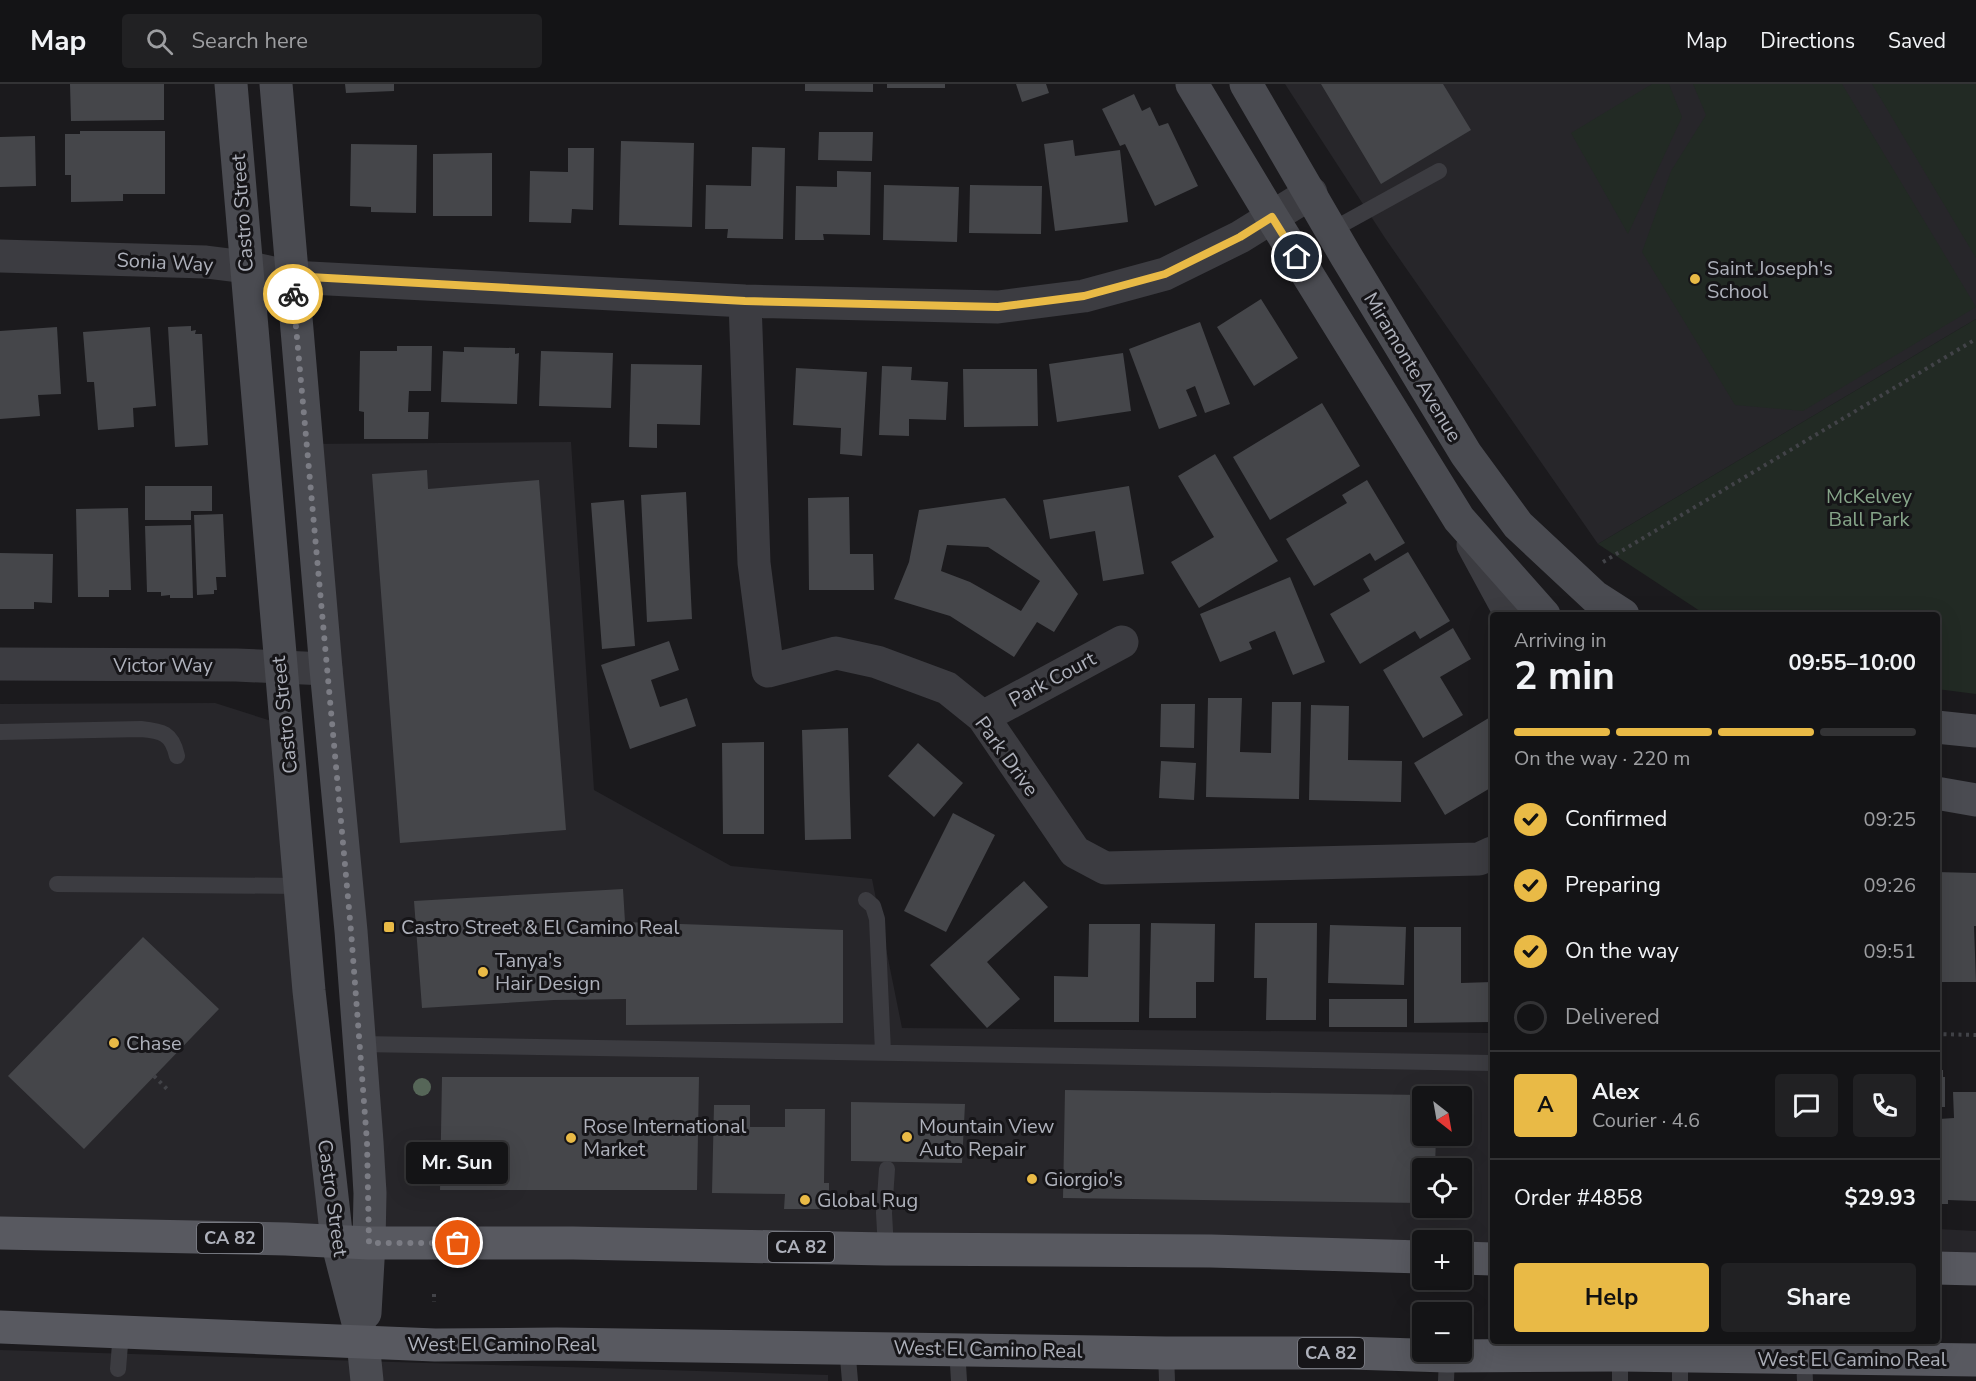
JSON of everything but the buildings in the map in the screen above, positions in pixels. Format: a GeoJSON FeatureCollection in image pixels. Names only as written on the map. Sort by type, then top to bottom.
{"type":"FeatureCollection","features":[{"type":"Feature","properties":{"kind":"main road","name":"CA 82"},"geometry":{"type":"LineString","coordinates":[[0,1233],[369,1243],[573,1243],[885,1249],[1211,1251],[1412,1257]]}},
{"type":"Feature","properties":{"kind":"main road"},"geometry":{"type":"LineString","coordinates":[[1472,1258],[1490,1259]]}},
{"type":"Feature","properties":{"kind":"main road"},"geometry":{"type":"LineString","coordinates":[[1940,1268],[1976,1269]]}},
{"type":"Feature","properties":{"kind":"main road","name":"West El Camino Real"},"geometry":{"type":"LineString","coordinates":[[0,1327],[435,1345],[957,1348],[1167,1367],[1351,1353],[1447,1368],[1805,1370],[1976,1360]]}},
{"type":"Feature","properties":{"kind":"street","name":"Castro Street"},"geometry":{"type":"LineString","coordinates":[[231,84],[279,668],[287,726],[309,991],[337,1241],[363,1342],[367,1381]]}},
{"type":"Feature","properties":{"kind":"street","name":"Castro Street"},"geometry":{"type":"LineString","coordinates":[[276,84],[290,233],[291,276],[350,922],[367,1142],[369,1243],[363,1342]]}},
{"type":"Feature","properties":{"kind":"street","name":"Miramonte Avenue"},"geometry":{"type":"LineString","coordinates":[[1192,84],[1459,519],[1541,612]]}},
{"type":"Feature","properties":{"kind":"street","name":"Miramonte Avenue"},"geometry":{"type":"LineString","coordinates":[[1246,84],[1466,454],[1518,525],[1595,597],[1618,612]]}},
{"type":"Feature","properties":{"kind":"street","name":"Sonia Way"},"geometry":{"type":"LineString","coordinates":[[0,256],[188,261],[246,267],[291,276],[745,301],[998,307],[1084,296],[1165,274],[1240,237],[1311,193]]}},
{"type":"Feature","properties":{"kind":"street","name":"Park Drive"},"geometry":{"type":"LineString","coordinates":[[745,301],[754,563],[768,670],[836,653],[877,662],[947,688],[983,717],[1075,852],[1105,868],[1479,860],[1490,854]]}},
{"type":"Feature","properties":{"kind":"street"},"geometry":{"type":"LineString","coordinates":[[1459,519],[1509,612]]}},
{"type":"Feature","properties":{"kind":"street","name":"Park Court"},"geometry":{"type":"LineString","coordinates":[[983,717],[1122,642]]}},
{"type":"Feature","properties":{"kind":"street","name":"Victor Way"},"geometry":{"type":"LineString","coordinates":[[0,664],[236,665],[326,669]]}},
{"type":"Feature","properties":{"kind":"street"},"geometry":{"type":"LineString","coordinates":[[1940,727],[1976,731]]}},
{"type":"Feature","properties":{"kind":"street"},"geometry":{"type":"LineString","coordinates":[[1940,794],[1976,800]]}},
{"type":"Feature","properties":{"kind":"lane"},"geometry":{"type":"LineString","coordinates":[[1332,230],[1439,171]]}},
{"type":"Feature","properties":{"kind":"lane"},"geometry":{"type":"LineString","coordinates":[[0,732],[141,729],[160,731],[174,742],[177,756]]}},
{"type":"Feature","properties":{"kind":"lane"},"geometry":{"type":"LineString","coordinates":[[57,884],[300,886]]}},
{"type":"Feature","properties":{"kind":"lane"},"geometry":{"type":"LineString","coordinates":[[866,900],[873,906],[878,919],[883,1052]]}},
{"type":"Feature","properties":{"kind":"lane"},"geometry":{"type":"LineString","coordinates":[[358,1044],[1490,1063]]}},
{"type":"Feature","properties":{"kind":"lane"},"geometry":{"type":"LineString","coordinates":[[885,1249],[884,1213],[887,1169]]}},
{"type":"Feature","properties":{"kind":"lane"},"geometry":{"type":"LineString","coordinates":[[117,1369],[122,1332]]}},
{"type":"Feature","properties":{"kind":"lane"},"geometry":{"type":"LineString","coordinates":[[847,1347],[850,1381]]}},
{"type":"Feature","properties":{"kind":"lane"},"geometry":{"type":"LineString","coordinates":[[957,1348],[959,1381]]}},
{"type":"Feature","properties":{"kind":"path"},"geometry":{"type":"LineString","coordinates":[[1602,563],[1976,339]]}},
{"type":"Feature","properties":{"kind":"path"},"geometry":{"type":"LineString","coordinates":[[1940,1034],[1976,1035]]}},
{"type":"Feature","properties":{"kind":"path"},"geometry":{"type":"LineString","coordinates":[[154,1076],[168,1090]]}},
{"type":"Feature","properties":{"kind":"path"},"geometry":{"type":"LineString","coordinates":[[434,1294],[434,1302]]}},
{"type":"Feature","properties":{"kind":"shaded area","name":"Saint Joseph's School"},"geometry":{"type":"Polygon","coordinates":[[[1285,84],[1976,84],[1976,319],[1598,544],[1385,238],[1285,84]]]}},
{"type":"Feature","properties":{"kind":"shaded area"},"geometry":{"type":"Polygon","coordinates":[[[571,442],[594,790],[731,866],[872,879],[902,1028],[1490,1033],[1490,1256],[1472,1257],[1472,1230],[1412,1230],[1412,1240],[369,1243],[306,444],[571,442]]]}},
{"type":"Feature","properties":{"kind":"shaded area"},"geometry":{"type":"Polygon","coordinates":[[[215,703],[287,726],[337,1241],[0,1233],[0,704],[215,703]]]}},
{"type":"Feature","properties":{"kind":"shaded area"},"geometry":{"type":"Polygon","coordinates":[[[1940,1229],[1976,1231],[1976,1269],[1940,1268],[1940,1229]]]}},
{"type":"Feature","properties":{"kind":"shaded area"},"geometry":{"type":"Polygon","coordinates":[[[0,1350],[828,1375],[828,1381],[0,1381],[0,1350]]]}},
{"type":"Feature","properties":{"kind":"green space"},"geometry":{"type":"Polygon","coordinates":[[[1652,84],[1669,84],[1682,117],[1628,234],[1571,133],[1652,84]]]}},
{"type":"Feature","properties":{"kind":"green space"},"geometry":{"type":"Polygon","coordinates":[[[1693,84],[1842,84],[1976,307],[1803,411],[1735,405],[1642,252],[1671,171],[1706,115],[1693,84]]]}},
{"type":"Feature","properties":{"kind":"green space"},"geometry":{"type":"Polygon","coordinates":[[[1872,84],[1976,84],[1976,258],[1872,84]]]}},
{"type":"Feature","properties":{"kind":"green space","name":"McKelvey Ball Park"},"geometry":{"type":"Polygon","coordinates":[[[1976,319],[1976,694],[1940,689],[1940,612],[1701,612],[1598,544],[1976,319]]]}},
{"type":"Feature","properties":{"kind":"green space"},"geometry":{"type":"Polygon","coordinates":[[[417,1140],[433,1141],[432,1176],[425,1183],[418,1172],[417,1140]]]}},
{"type":"Feature","properties":{"kind":"way so far"},"geometry":{"type":"LineString","coordinates":[[293,294],[351,931],[370,1193],[369,1243],[458,1243]]}},
{"type":"Feature","properties":{"kind":"place","name":"Saint Joseph's School"},"geometry":{"type":"Point","coordinates":[1695,279]}},
{"type":"Feature","properties":{"kind":"place","name":"Castro Street & El Camino Real"},"geometry":{"type":"Point","coordinates":[389,927]}},
{"type":"Feature","properties":{"kind":"place","name":"Tanya's Hair Design"},"geometry":{"type":"Point","coordinates":[483,972]}},
{"type":"Feature","properties":{"kind":"place","name":"Chase"},"geometry":{"type":"Point","coordinates":[114,1043]}},
{"type":"Feature","properties":{"kind":"place","name":"Mountain View Auto Repair"},"geometry":{"type":"Point","coordinates":[907,1137]}},
{"type":"Feature","properties":{"kind":"place","name":"Rose International Market"},"geometry":{"type":"Point","coordinates":[571,1138]}},
{"type":"Feature","properties":{"kind":"place","name":"Giorgio's"},"geometry":{"type":"Point","coordinates":[1032,1179]}},
{"type":"Feature","properties":{"kind":"place","name":"Global Rug"},"geometry":{"type":"Point","coordinates":[805,1200]}},
{"type":"Feature","properties":{"kind":"place","name":"Mr. Sun"},"geometry":{"type":"Point","coordinates":[458,1243]}},
{"type":"Feature","properties":{"kind":"route"},"geometry":{"type":"LineString","coordinates":[[293,294],[291,276],[745,301],[998,307],[1084,296],[1165,274],[1240,237],[1272,217],[1297,257]]}}]}
